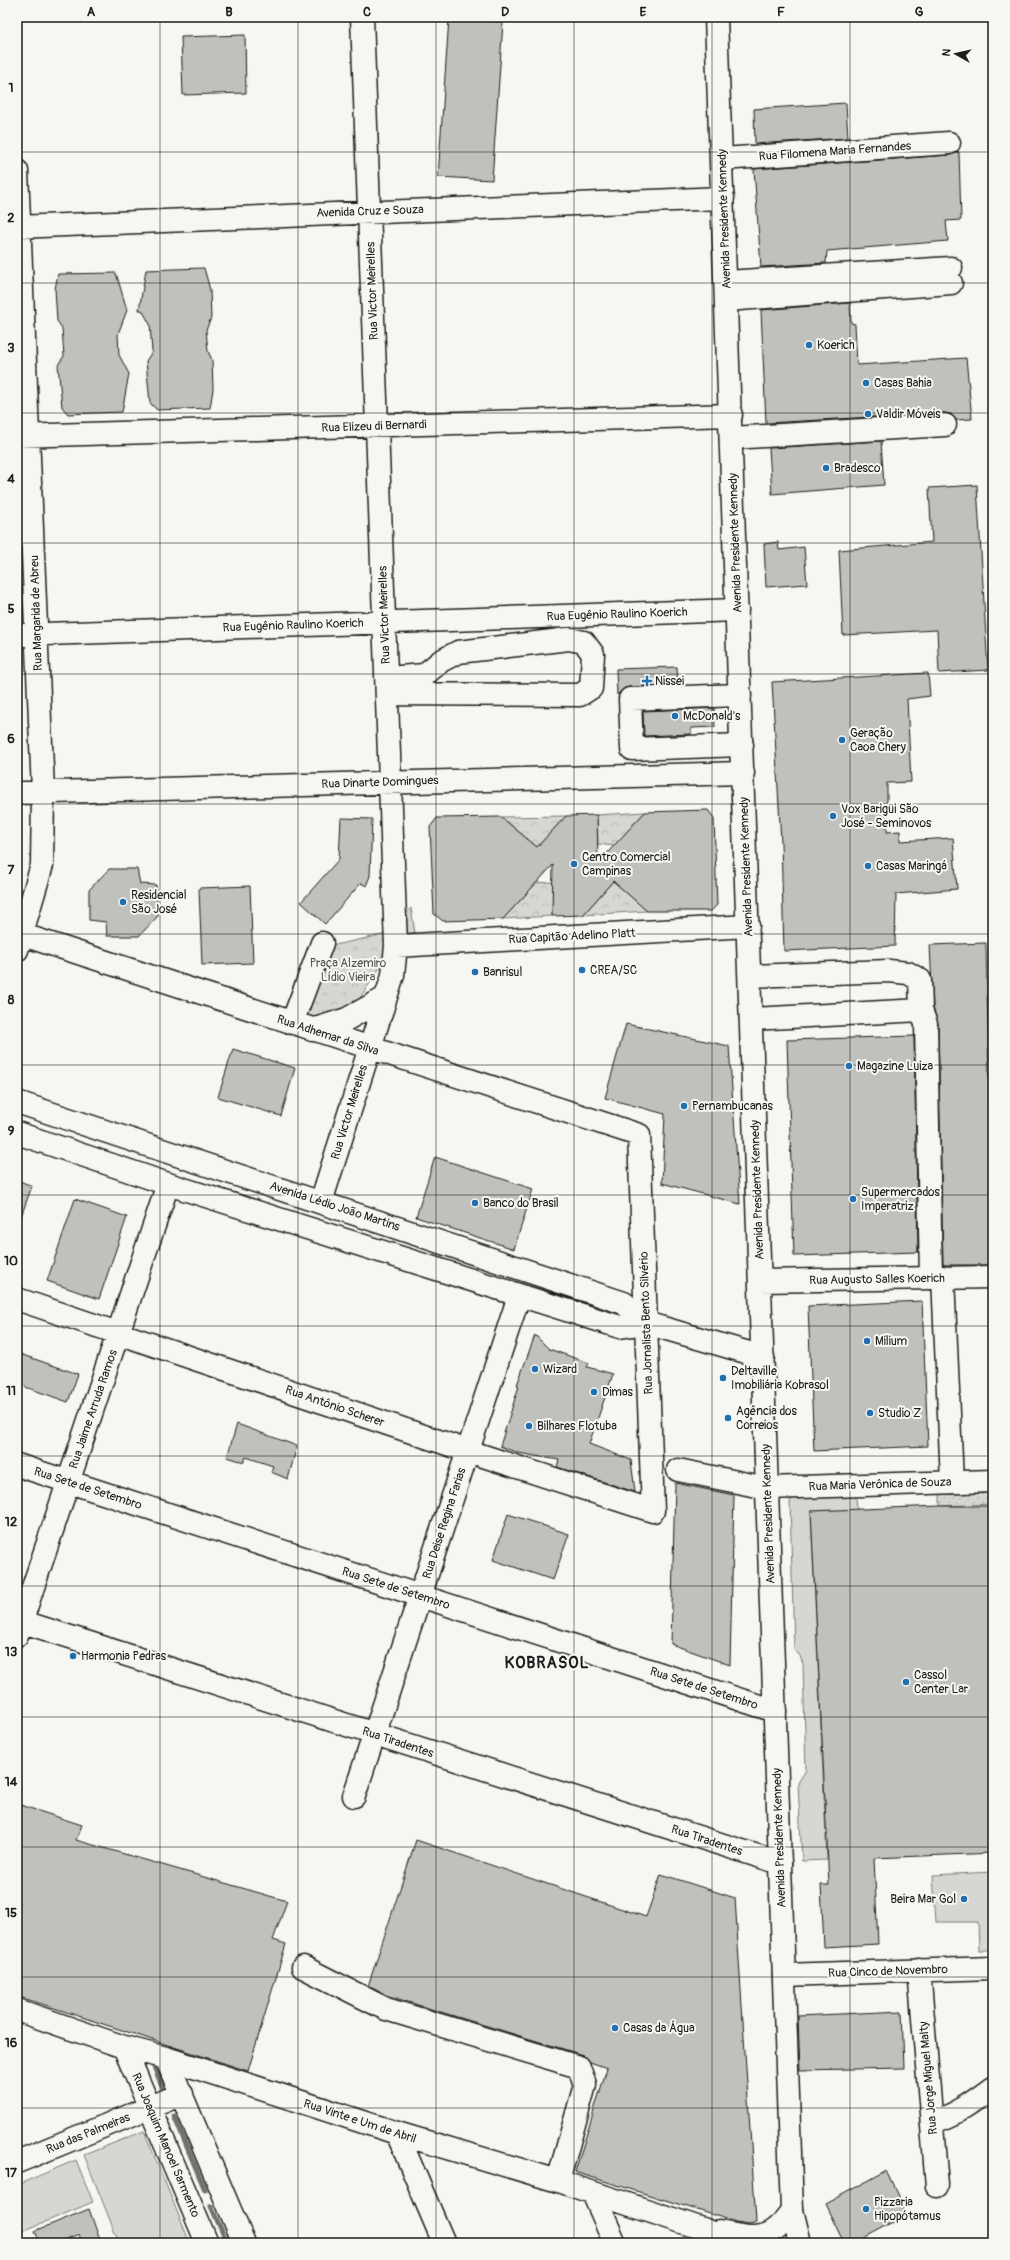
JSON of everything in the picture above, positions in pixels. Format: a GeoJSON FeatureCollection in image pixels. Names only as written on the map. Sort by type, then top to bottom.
{"type":"FeatureCollection","features":[{"type":"Feature","properties":{"kind":"street","name":"Rua Victor Meirelles"},"geometry":{"type":"LineString","coordinates":[[321,1202],[393,975],[396,946],[362,17]]}},
{"type":"Feature","properties":{"kind":"street","name":"Avenida Presidente Kennedy"},"geometry":{"type":"LineString","coordinates":[[716,17],[792,2210],[800,2243]]}},
{"type":"Feature","properties":{"kind":"street","name":"Rua Filomena Maria Fernandes"},"geometry":{"type":"LineString","coordinates":[[722,159],[949,143]]}},
{"type":"Feature","properties":{"kind":"street","name":"Rua Margarida de Abreu"},"geometry":{"type":"LineString","coordinates":[[17,171],[27,634],[43,792],[42,865],[19,939]]}},
{"type":"Feature","properties":{"kind":"street","name":"Avenida Cruz e Souza"},"geometry":{"type":"LineString","coordinates":[[18,227],[369,211],[723,198]]}},
{"type":"Feature","properties":{"kind":"street"},"geometry":{"type":"LineString","coordinates":[[726,291],[951,276]]}},
{"type":"Feature","properties":{"kind":"street","name":"Rua Elizeu di Bernardi"},"geometry":{"type":"LineString","coordinates":[[23,436],[730,415]]}},
{"type":"Feature","properties":{"kind":"street"},"geometry":{"type":"LineString","coordinates":[[731,438],[946,425]]}},
{"type":"Feature","properties":{"kind":"street","name":"Rua Eugênio Raulino Koerich"},"geometry":{"type":"LineString","coordinates":[[27,634],[737,610]]}},
{"type":"Feature","properties":{"kind":"street"},"geometry":{"type":"LineString","coordinates":[[387,686],[423,684],[580,695],[591,688],[593,654],[584,642],[569,639],[458,652],[441,661],[423,684]]}},
{"type":"Feature","properties":{"kind":"street"},"geometry":{"type":"LineString","coordinates":[[740,695],[630,699],[632,749],[742,745]]}},
{"type":"Feature","properties":{"kind":"street","name":"Rua Dinarte Domingues"},"geometry":{"type":"LineString","coordinates":[[17,793],[743,773]]}},
{"type":"Feature","properties":{"kind":"street","name":"Rua Capitão Adelino Platt"},"geometry":{"type":"LineString","coordinates":[[396,946],[748,926]]}},
{"type":"Feature","properties":{"kind":"street","name":"Rua Adhemar da Silva"},"geometry":{"type":"LineString","coordinates":[[19,939],[302,1027],[639,1135]]}},
{"type":"Feature","properties":{"kind":"street"},"geometry":{"type":"LineString","coordinates":[[322,943],[302,1027],[347,1019],[386,998]]}},
{"type":"Feature","properties":{"kind":"street"},"geometry":{"type":"LineString","coordinates":[[750,976],[889,971],[908,973],[920,980],[921,1010],[926,1024],[937,1278],[952,1482]]}},
{"type":"Feature","properties":{"kind":"street"},"geometry":{"type":"LineString","coordinates":[[751,1019],[921,1010]]}},
{"type":"Feature","properties":{"kind":"street","name":"Avenida Lédio João Martins"},"geometry":{"type":"LineString","coordinates":[[17,1102],[624,1303],[646,1323]]}},
{"type":"Feature","properties":{"kind":"street","name":"Avenida Lédio João Martins"},"geometry":{"type":"LineString","coordinates":[[17,1133],[168,1184],[620,1327],[646,1323],[763,1357]]}},
{"type":"Feature","properties":{"kind":"street","name":"Rua Jornalista Bento Silvério"},"geometry":{"type":"LineString","coordinates":[[639,1135],[654,1511]]}},
{"type":"Feature","properties":{"kind":"street","name":"Rua Jaime Arruda Ramos"},"geometry":{"type":"LineString","coordinates":[[18,1626],[168,1184]]}},
{"type":"Feature","properties":{"kind":"street","name":"Rua Augusto Salles Koerich"},"geometry":{"type":"LineString","coordinates":[[760,1281],[993,1277]]}},
{"type":"Feature","properties":{"kind":"street","name":"Rua Deise Regina Farias"},"geometry":{"type":"LineString","coordinates":[[354,1796],[519,1296]]}},
{"type":"Feature","properties":{"kind":"street","name":"Rua Antônio Scherer"},"geometry":{"type":"LineString","coordinates":[[17,1299],[468,1451],[654,1511]]}},
{"type":"Feature","properties":{"kind":"street","name":"Rua Sete de Setembro"},"geometry":{"type":"LineString","coordinates":[[17,1465],[775,1711]]}},
{"type":"Feature","properties":{"kind":"street","name":"Rua Maria Verônica de Souza"},"geometry":{"type":"LineString","coordinates":[[678,1470],[767,1488],[993,1481]]}},
{"type":"Feature","properties":{"kind":"street","name":"Rua Tiradentes"},"geometry":{"type":"LineString","coordinates":[[18,1626],[374,1734],[780,1864]]}},
{"type":"Feature","properties":{"kind":"street"},"geometry":{"type":"LineString","coordinates":[[303,1967],[386,2009],[580,2067],[585,2085],[558,2181]]}},
{"type":"Feature","properties":{"kind":"street","name":"Rua Cinco de Novembro"},"geometry":{"type":"LineString","coordinates":[[784,1975],[993,1968]]}},
{"type":"Feature","properties":{"kind":"street","name":"Rua Jorge Miguel Malty"},"geometry":{"type":"LineString","coordinates":[[919,1970],[937,2186]]}},
{"type":"Feature","properties":{"kind":"street","name":"Rua Vinte e Um de Abril"},"geometry":{"type":"LineString","coordinates":[[17,2010],[124,2047],[166,2058],[397,2133],[558,2181],[703,2229],[734,2243]]}},
{"type":"Feature","properties":{"kind":"street","name":"Rua Joaquim Manoel Sarmento"},"geometry":{"type":"LineString","coordinates":[[124,2047],[207,2243]]}},
{"type":"Feature","properties":{"kind":"street"},"geometry":{"type":"LineString","coordinates":[[166,2058],[244,2243]]}},
{"type":"Feature","properties":{"kind":"street"},"geometry":{"type":"LineString","coordinates":[[932,2122],[970,2105],[993,2088]]}},
{"type":"Feature","properties":{"kind":"street","name":"Rua das Palmeiras"},"geometry":{"type":"LineString","coordinates":[[17,2162],[182,2094]]}},
{"type":"Feature","properties":{"kind":"street"},"geometry":{"type":"LineString","coordinates":[[397,2133],[444,2243]]}},
{"type":"Feature","properties":{"kind":"street"},"geometry":{"type":"LineString","coordinates":[[191,2205],[222,2191]]}},
{"type":"Feature","properties":{"kind":"street"},"geometry":{"type":"LineString","coordinates":[[593,2193],[615,2243]]}},
{"type":"Feature","properties":{"kind":"street","name":"Rua Vinte e Um de Abril"},"geometry":{"type":"LineString","coordinates":[[703,2229],[744,2237],[769,2235],[781,2226],[792,2210]]}},
{"type":"Feature","properties":{"kind":"green space"},"geometry":{"type":"Polygon","coordinates":[[[645,812],[614,846],[598,844],[597,815],[645,812]]]}},
{"type":"Feature","properties":{"kind":"green space"},"geometry":{"type":"Polygon","coordinates":[[[566,816],[537,847],[501,817],[566,816]]]}},
{"type":"Feature","properties":{"kind":"green space"},"geometry":{"type":"Polygon","coordinates":[[[613,881],[647,911],[583,915],[613,881]]]}},
{"type":"Feature","properties":{"kind":"green space"},"geometry":{"type":"Polygon","coordinates":[[[553,882],[552,916],[503,919],[536,883],[553,882]]]}},
{"type":"Feature","properties":{"kind":"green space"},"geometry":{"type":"Polygon","coordinates":[[[411,908],[415,933],[405,935],[403,917],[411,908]]]}},
{"type":"Feature","properties":{"kind":"green space","name":"Praça Alzemiro Lídio Vieira"},"geometry":{"type":"Polygon","coordinates":[[[386,934],[383,963],[358,1001],[318,1021],[303,1016],[330,946],[386,934]]]}},
{"type":"Feature","properties":{"kind":"green space"},"geometry":{"type":"Polygon","coordinates":[[[993,1493],[993,1504],[940,1506],[940,1494],[993,1493]]]}},
{"type":"Feature","properties":{"kind":"green space"},"geometry":{"type":"Polygon","coordinates":[[[856,1495],[857,1510],[811,1512],[827,1860],[802,1861],[798,1783],[806,1770],[803,1664],[800,1656],[794,1649],[790,1501],[795,1497],[856,1495]]]}},
{"type":"Feature","properties":{"kind":"green space","name":"Beira Mar Gol"},"geometry":{"type":"Polygon","coordinates":[[[993,1872],[993,1950],[979,1950],[978,1922],[936,1922],[933,1875],[993,1872]]]}},
{"type":"Feature","properties":{"kind":"green space"},"geometry":{"type":"Polygon","coordinates":[[[144,2131],[190,2243],[119,2243],[84,2155],[144,2131]]]}},
{"type":"Feature","properties":{"kind":"green space"},"geometry":{"type":"Polygon","coordinates":[[[76,2160],[93,2202],[18,2233],[17,2185],[76,2160]]]}},
{"type":"Feature","properties":{"kind":"building"},"geometry":{"type":"Polygon","coordinates":[[[449,18],[503,22],[492,180],[438,177],[449,18]]]}},
{"type":"Feature","properties":{"kind":"building"},"geometry":{"type":"Polygon","coordinates":[[[245,35],[246,93],[183,95],[181,37],[245,35]]]}},
{"type":"Feature","properties":{"kind":"building"},"geometry":{"type":"Polygon","coordinates":[[[846,103],[848,138],[755,144],[754,109],[846,103]]]}},
{"type":"Feature","properties":{"kind":"building"},"geometry":{"type":"Polygon","coordinates":[[[959,152],[961,220],[946,221],[948,241],[827,251],[826,263],[761,267],[754,169],[950,155],[959,152]]]}},
{"type":"Feature","properties":{"kind":"building"},"geometry":{"type":"Polygon","coordinates":[[[204,268],[210,290],[211,318],[206,330],[208,351],[212,360],[213,389],[210,408],[157,410],[150,403],[146,361],[152,352],[150,324],[142,310],[139,310],[146,270],[204,268]]]}},
{"type":"Feature","properties":{"kind":"building"},"geometry":{"type":"Polygon","coordinates":[[[116,273],[127,310],[118,334],[119,355],[129,374],[122,412],[68,414],[62,407],[58,365],[64,356],[62,328],[57,321],[55,289],[58,274],[116,273]]]}},
{"type":"Feature","properties":{"kind":"building"},"geometry":{"type":"Polygon","coordinates":[[[850,303],[851,323],[855,324],[857,365],[966,358],[972,419],[956,420],[951,414],[944,413],[766,423],[761,310],[850,303]]]}},
{"type":"Feature","properties":{"kind":"building","name":"Bradesco"},"geometry":{"type":"Polygon","coordinates":[[[881,441],[884,485],[772,494],[769,448],[881,441]]]}},
{"type":"Feature","properties":{"kind":"building"},"geometry":{"type":"Polygon","coordinates":[[[977,485],[988,670],[939,673],[937,630],[843,635],[839,550],[932,542],[929,488],[977,485]]]}},
{"type":"Feature","properties":{"kind":"building"},"geometry":{"type":"Polygon","coordinates":[[[778,542],[779,550],[804,547],[807,584],[766,587],[764,544],[778,542]]]}},
{"type":"Feature","properties":{"kind":"building","name":"Nissei"},"geometry":{"type":"Polygon","coordinates":[[[677,667],[678,685],[629,687],[623,689],[617,695],[616,669],[677,667]]]}},
{"type":"Feature","properties":{"kind":"building"},"geometry":{"type":"Polygon","coordinates":[[[928,673],[930,696],[907,699],[911,782],[887,783],[887,832],[900,831],[900,841],[953,838],[957,889],[896,894],[895,946],[784,951],[781,842],[772,682],[928,673]]]}},
{"type":"Feature","properties":{"kind":"building","name":"McDonald's"},"geometry":{"type":"Polygon","coordinates":[[[714,708],[715,727],[691,728],[691,734],[644,736],[643,711],[714,708]]]}},
{"type":"Feature","properties":{"kind":"building","name":"Centro Comercial Campinas"},"geometry":{"type":"Polygon","coordinates":[[[708,810],[714,818],[717,905],[711,911],[647,911],[613,881],[583,915],[552,916],[553,865],[503,919],[443,921],[434,914],[430,827],[437,818],[501,817],[537,847],[566,816],[597,815],[598,863],[645,812],[708,810]]]}},
{"type":"Feature","properties":{"kind":"building"},"geometry":{"type":"Polygon","coordinates":[[[341,818],[372,819],[370,876],[366,886],[361,883],[325,924],[301,902],[339,859],[341,818]]]}},
{"type":"Feature","properties":{"kind":"building","name":"Residencial São José"},"geometry":{"type":"Polygon","coordinates":[[[109,869],[137,869],[140,884],[156,885],[158,916],[139,936],[107,936],[106,922],[89,920],[89,890],[109,869]]]}},
{"type":"Feature","properties":{"kind":"building"},"geometry":{"type":"Polygon","coordinates":[[[250,886],[253,963],[202,965],[199,888],[250,886]]]}},
{"type":"Feature","properties":{"kind":"building"},"geometry":{"type":"Polygon","coordinates":[[[986,943],[993,1265],[943,1265],[938,1024],[933,1008],[930,945],[986,943]]]}},
{"type":"Feature","properties":{"kind":"building","name":"Pernambucanas"},"geometry":{"type":"Polygon","coordinates":[[[626,1024],[729,1046],[740,1204],[662,1183],[665,1114],[605,1098],[626,1024]]]}},
{"type":"Feature","properties":{"kind":"building"},"geometry":{"type":"Polygon","coordinates":[[[914,1036],[918,1252],[794,1256],[787,1040],[914,1036]]]}},
{"type":"Feature","properties":{"kind":"building"},"geometry":{"type":"Polygon","coordinates":[[[233,1049],[295,1068],[281,1116],[218,1097],[233,1049]]]}},
{"type":"Feature","properties":{"kind":"building","name":"Banco do Brasil"},"geometry":{"type":"Polygon","coordinates":[[[435,1157],[533,1189],[514,1249],[416,1217],[435,1157]]]}},
{"type":"Feature","properties":{"kind":"building"},"geometry":{"type":"Polygon","coordinates":[[[17,1180],[32,1186],[19,1222],[17,1222],[17,1180]]]}},
{"type":"Feature","properties":{"kind":"building"},"geometry":{"type":"Polygon","coordinates":[[[75,1199],[127,1217],[99,1299],[47,1281],[75,1199]]]}},
{"type":"Feature","properties":{"kind":"building"},"geometry":{"type":"Polygon","coordinates":[[[922,1301],[928,1446],[814,1451],[808,1306],[922,1301]]]}},
{"type":"Feature","properties":{"kind":"building"},"geometry":{"type":"Polygon","coordinates":[[[535,1335],[549,1349],[589,1363],[587,1367],[613,1374],[589,1444],[631,1460],[635,1492],[557,1467],[559,1460],[518,1453],[500,1446],[519,1386],[517,1385],[535,1335]]]}},
{"type":"Feature","properties":{"kind":"building"},"geometry":{"type":"Polygon","coordinates":[[[17,1353],[78,1374],[68,1402],[17,1384],[17,1353]]]}},
{"type":"Feature","properties":{"kind":"building"},"geometry":{"type":"Polygon","coordinates":[[[237,1424],[297,1446],[288,1479],[271,1472],[273,1466],[246,1457],[244,1462],[227,1457],[237,1424]]]}},
{"type":"Feature","properties":{"kind":"building"},"geometry":{"type":"Polygon","coordinates":[[[675,1483],[734,1495],[730,1665],[671,1644],[675,1483]]]}},
{"type":"Feature","properties":{"kind":"building","name":"Cassol Center Lar"},"geometry":{"type":"Polygon","coordinates":[[[940,1506],[993,1506],[993,1853],[874,1858],[878,1944],[824,1947],[821,1885],[829,1885],[811,1511],[940,1506]]]}},
{"type":"Feature","properties":{"kind":"building"},"geometry":{"type":"Polygon","coordinates":[[[508,1514],[569,1534],[553,1580],[493,1560],[508,1514]]]}},
{"type":"Feature","properties":{"kind":"building"},"geometry":{"type":"Polygon","coordinates":[[[17,1804],[82,1825],[76,1840],[287,1901],[273,1940],[286,1944],[248,2071],[17,1996],[17,1804]]]}},
{"type":"Feature","properties":{"kind":"building","name":"Casas da Água"},"geometry":{"type":"Polygon","coordinates":[[[416,1840],[646,1917],[661,1874],[735,1898],[756,2222],[750,2224],[736,2222],[575,2172],[607,2068],[590,2062],[583,2055],[386,1995],[368,1986],[416,1840]]]}},
{"type":"Feature","properties":{"kind":"building"},"geometry":{"type":"Polygon","coordinates":[[[902,2011],[904,2068],[800,2070],[798,2016],[902,2011]]]}},
{"type":"Feature","properties":{"kind":"building","name":"Pizzaria Hipopótamus"},"geometry":{"type":"Polygon","coordinates":[[[886,2171],[907,2215],[854,2243],[844,2243],[825,2204],[886,2171]]]}},
{"type":"Feature","properties":{"kind":"building"},"geometry":{"type":"Polygon","coordinates":[[[89,2209],[101,2243],[83,2243],[79,2235],[59,2243],[40,2243],[35,2231],[89,2209]]]}},
{"type":"Feature","properties":{"kind":"waterway"},"geometry":{"type":"LineString","coordinates":[[151,2060],[163,2088]]}},
{"type":"Feature","properties":{"kind":"waterway"},"geometry":{"type":"LineString","coordinates":[[174,2116],[205,2190]]}},
{"type":"Feature","properties":{"kind":"waterway"},"geometry":{"type":"LineString","coordinates":[[211,2206],[227,2243]]}},
{"type":"Feature","properties":{"kind":"place","name":"Koerich"},"geometry":{"type":"Point","coordinates":[809,345]}},
{"type":"Feature","properties":{"kind":"place","name":"Casas Bahia"},"geometry":{"type":"Point","coordinates":[866,383]}},
{"type":"Feature","properties":{"kind":"place","name":"Valdir Móveis"},"geometry":{"type":"Point","coordinates":[868,414]}},
{"type":"Feature","properties":{"kind":"place","name":"Bradesco"},"geometry":{"type":"Point","coordinates":[826,468]}},
{"type":"Feature","properties":{"kind":"place","name":"Nissei"},"geometry":{"type":"Point","coordinates":[647,681]}},
{"type":"Feature","properties":{"kind":"place","name":"McDonald's"},"geometry":{"type":"Point","coordinates":[675,716]}},
{"type":"Feature","properties":{"kind":"place","name":"Geração Caoa Chery"},"geometry":{"type":"Point","coordinates":[842,740]}},
{"type":"Feature","properties":{"kind":"place","name":"Vox Barigüi São José - Seminovos"},"geometry":{"type":"Point","coordinates":[833,816]}},
{"type":"Feature","properties":{"kind":"place","name":"Centro Comercial Campinas"},"geometry":{"type":"Point","coordinates":[574,864]}},
{"type":"Feature","properties":{"kind":"place","name":"Casas Maringá"},"geometry":{"type":"Point","coordinates":[868,866]}},
{"type":"Feature","properties":{"kind":"place","name":"Residencial São José"},"geometry":{"type":"Point","coordinates":[123,902]}},
{"type":"Feature","properties":{"kind":"place","name":"CREA/SC"},"geometry":{"type":"Point","coordinates":[582,970]}},
{"type":"Feature","properties":{"kind":"place","name":"Banrisul"},"geometry":{"type":"Point","coordinates":[475,972]}},
{"type":"Feature","properties":{"kind":"place","name":"Magazine Luiza"},"geometry":{"type":"Point","coordinates":[849,1066]}},
{"type":"Feature","properties":{"kind":"place","name":"Pernambucanas"},"geometry":{"type":"Point","coordinates":[684,1106]}},
{"type":"Feature","properties":{"kind":"place","name":"Supermercados Imperatriz"},"geometry":{"type":"Point","coordinates":[853,1199]}},
{"type":"Feature","properties":{"kind":"place","name":"Banco do Brasil"},"geometry":{"type":"Point","coordinates":[475,1203]}},
{"type":"Feature","properties":{"kind":"place","name":"Milium"},"geometry":{"type":"Point","coordinates":[867,1341]}},
{"type":"Feature","properties":{"kind":"place","name":"Wizard"},"geometry":{"type":"Point","coordinates":[535,1369]}},
{"type":"Feature","properties":{"kind":"place","name":"Deltaville Imobiliária Kobrasol"},"geometry":{"type":"Point","coordinates":[723,1378]}},
{"type":"Feature","properties":{"kind":"place","name":"Dimas"},"geometry":{"type":"Point","coordinates":[594,1392]}},
{"type":"Feature","properties":{"kind":"place","name":"Studio Z"},"geometry":{"type":"Point","coordinates":[870,1413]}},
{"type":"Feature","properties":{"kind":"place","name":"Agência dos Correios"},"geometry":{"type":"Point","coordinates":[728,1418]}},
{"type":"Feature","properties":{"kind":"place","name":"Bilhares Flotuba"},"geometry":{"type":"Point","coordinates":[529,1426]}},
{"type":"Feature","properties":{"kind":"place","name":"Harmonia Pedras"},"geometry":{"type":"Point","coordinates":[73,1656]}},
{"type":"Feature","properties":{"kind":"place","name":"Cassol Center Lar"},"geometry":{"type":"Point","coordinates":[906,1682]}},
{"type":"Feature","properties":{"kind":"place","name":"Beira Mar Gol"},"geometry":{"type":"Point","coordinates":[964,1899]}},
{"type":"Feature","properties":{"kind":"place","name":"Casas da Água"},"geometry":{"type":"Point","coordinates":[615,2028]}},
{"type":"Feature","properties":{"kind":"place","name":"Pizzaria Hipopótamus"},"geometry":{"type":"Point","coordinates":[866,2209]}},
{"type":"Feature","properties":{"kind":"district","name":"KOBRASOL"},"geometry":{"type":"Point","coordinates":[547,1662]}}]}
